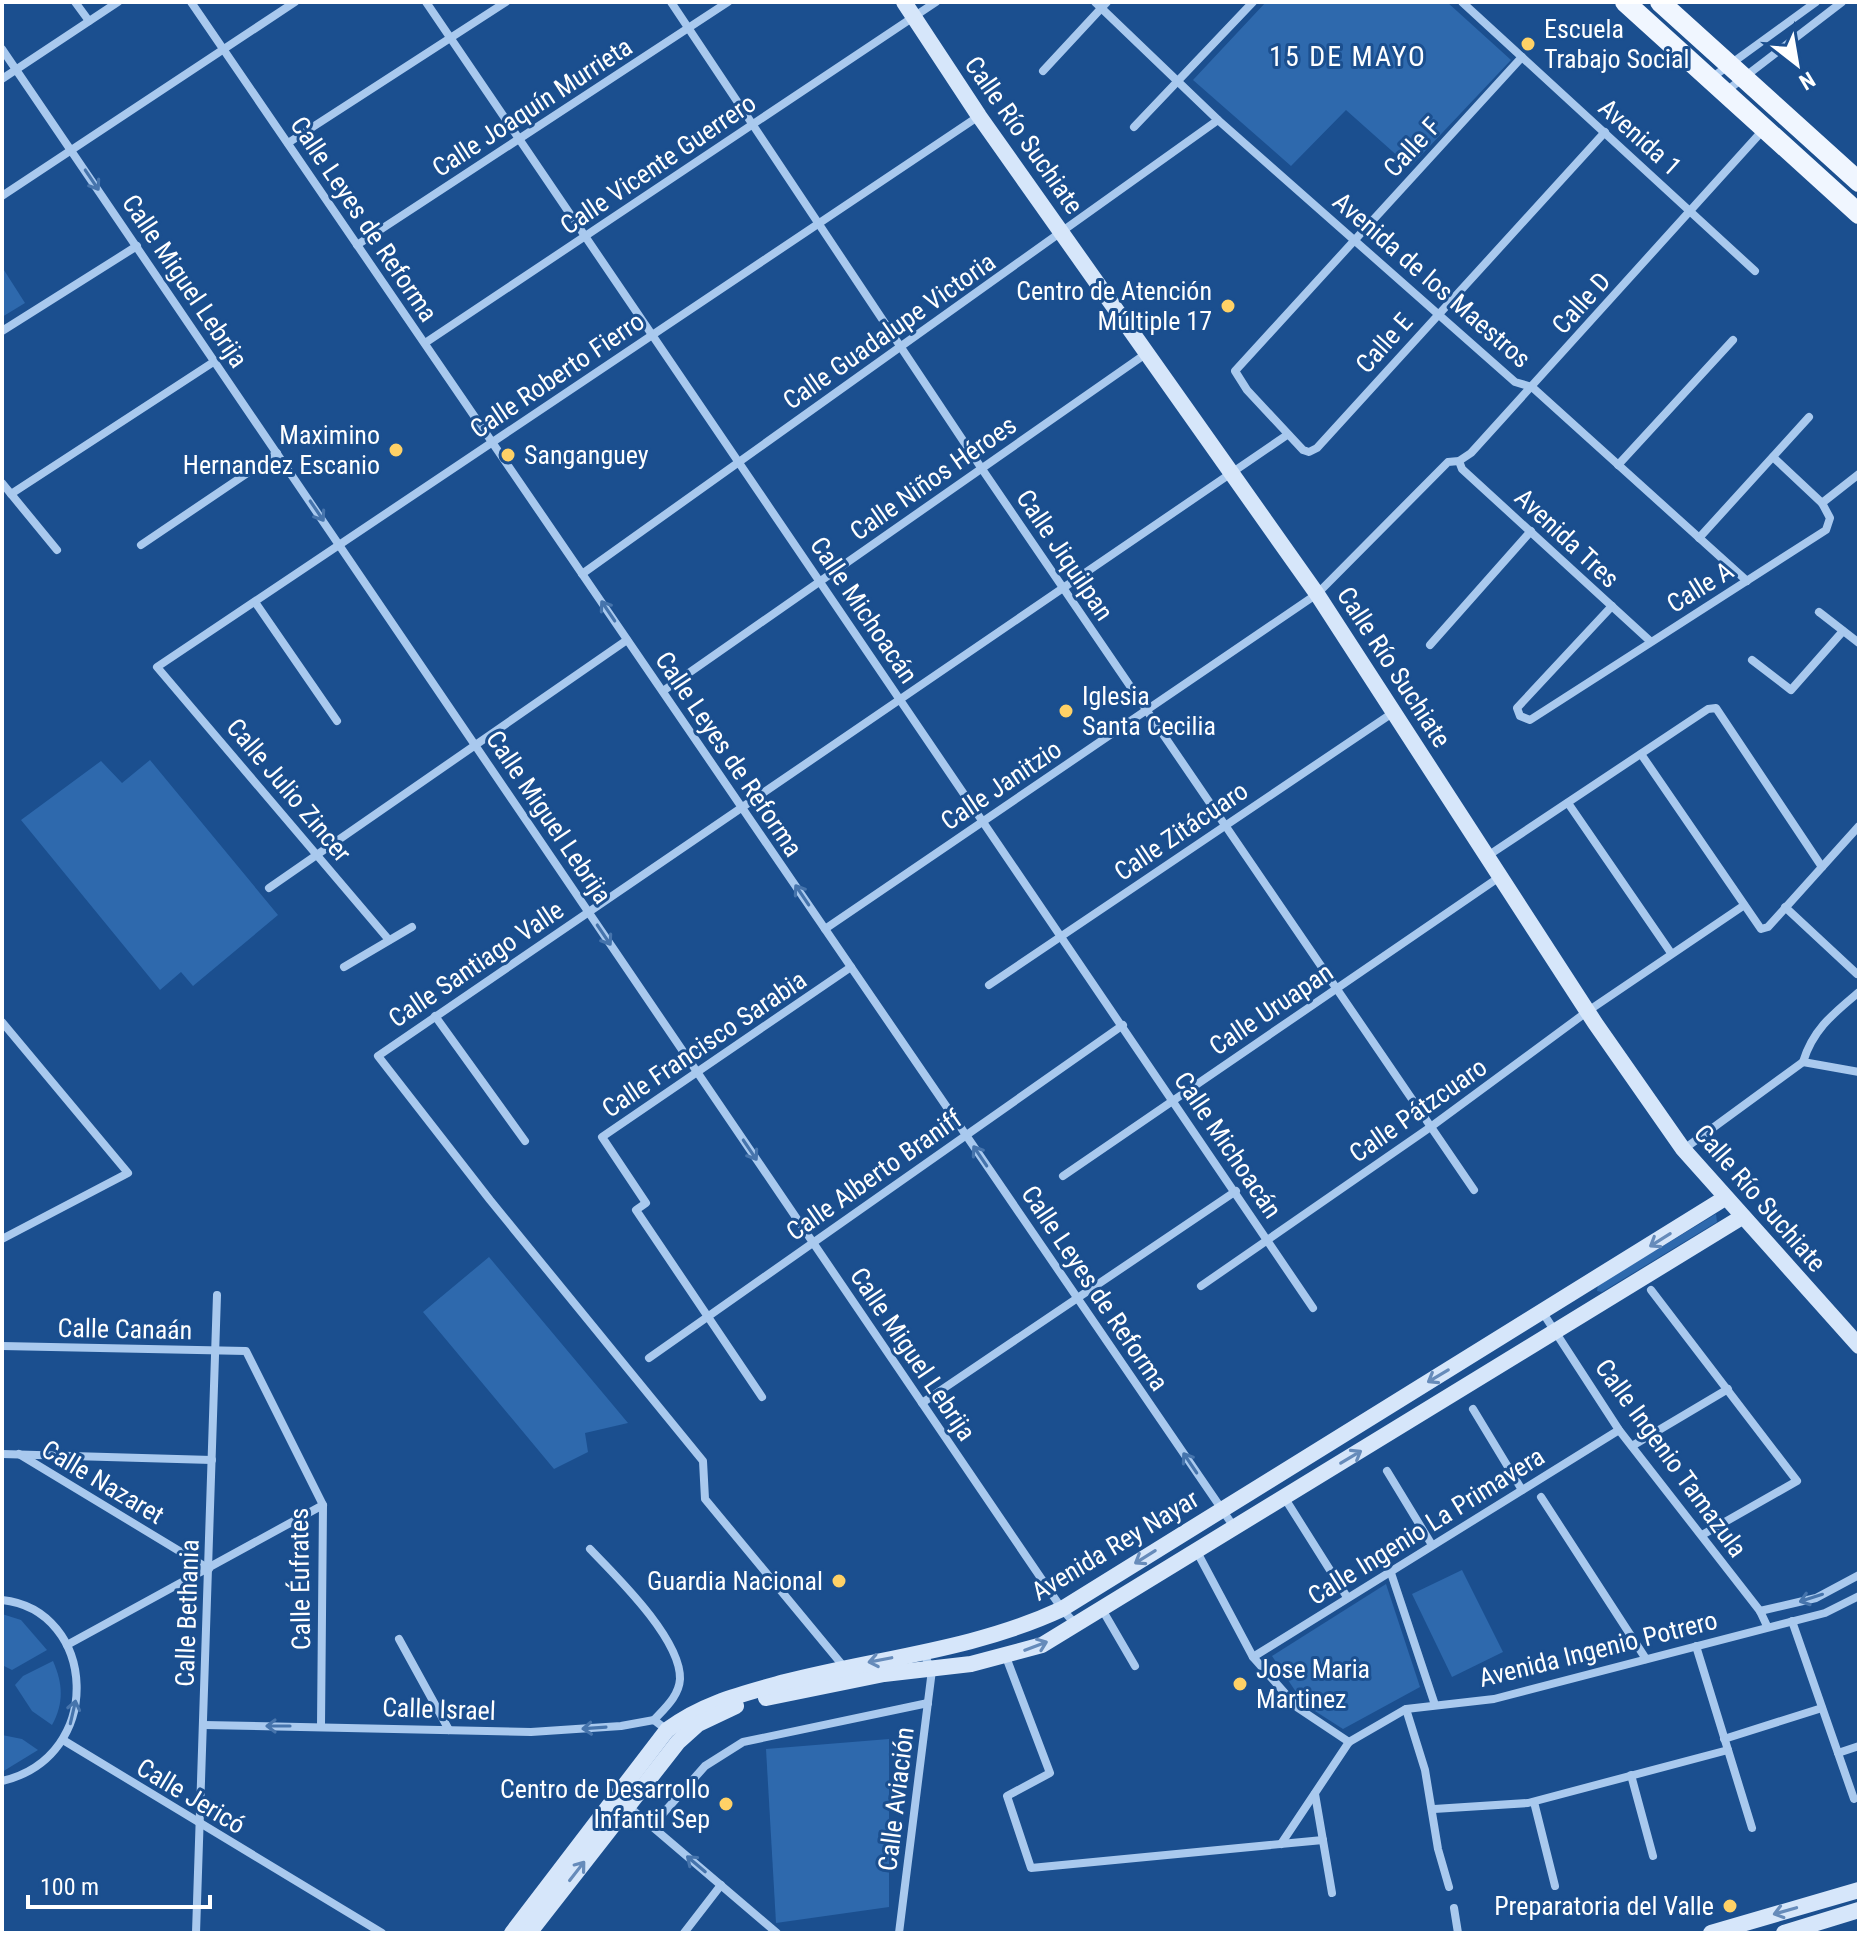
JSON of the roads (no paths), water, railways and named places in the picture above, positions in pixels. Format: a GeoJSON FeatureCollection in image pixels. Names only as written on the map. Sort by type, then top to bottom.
{"type":"FeatureCollection","features":[{"type":"Feature","properties":{"kind":"main road","name":"Calle Río Suchiate"},"geometry":{"type":"LineString","coordinates":[[904,2],[979,116],[1317,594],[1588,1011],[1683,1149],[1859,1346]]}},
{"type":"Feature","properties":{"kind":"main road"},"geometry":{"type":"LineString","coordinates":[[1625,2],[1859,214]]}},
{"type":"Feature","properties":{"kind":"main road"},"geometry":{"type":"LineString","coordinates":[[1660,2],[1858,181]]}},
{"type":"Feature","properties":{"kind":"main road"},"geometry":{"type":"LineString","coordinates":[[1765,128],[1787,134],[1836,178],[1858,181]]}},
{"type":"Feature","properties":{"kind":"main road","name":"Avenida Rey Nayar"},"geometry":{"type":"LineString","coordinates":[[529,1933],[622,1801],[666,1731],[692,1712],[722,1699],[850,1674],[922,1651],[997,1635],[1062,1609],[1725,1198]]}},
{"type":"Feature","properties":{"kind":"main road","name":"Avenida Rey Nayar"},"geometry":{"type":"LineString","coordinates":[[850,1674],[932,1670],[1006,1657],[1042,1645],[1103,1611],[1196,1550],[1742,1217]]}},
{"type":"Feature","properties":{"kind":"main road"},"geometry":{"type":"LineString","coordinates":[[1588,1285],[1601,1304]]}},
{"type":"Feature","properties":{"kind":"main road","name":"Avenida Rey Nayar"},"geometry":{"type":"LineString","coordinates":[[512,1933],[622,1801]]}},
{"type":"Feature","properties":{"kind":"main road"},"geometry":{"type":"LineString","coordinates":[[1711,1933],[1859,1890]]}},
{"type":"Feature","properties":{"kind":"main road"},"geometry":{"type":"LineString","coordinates":[[1784,1933],[1859,1910]]}},
{"type":"Feature","properties":{"kind":"street"},"geometry":{"type":"LineString","coordinates":[[75,2],[89,21]]}},
{"type":"Feature","properties":{"kind":"street"},"geometry":{"type":"LineString","coordinates":[[2,79],[118,2]]}},
{"type":"Feature","properties":{"kind":"street","name":"Calle Leyes de Reforma"},"geometry":{"type":"LineString","coordinates":[[191,2],[1234,1528]]}},
{"type":"Feature","properties":{"kind":"street"},"geometry":{"type":"LineString","coordinates":[[2,196],[295,2]]}},
{"type":"Feature","properties":{"kind":"street","name":"Calle Michoacán"},"geometry":{"type":"LineString","coordinates":[[427,2],[1313,1308]]}},
{"type":"Feature","properties":{"kind":"street"},"geometry":{"type":"LineString","coordinates":[[288,143],[506,2]]}},
{"type":"Feature","properties":{"kind":"street","name":"Calle Jiquilpan"},"geometry":{"type":"LineString","coordinates":[[671,2],[821,224],[900,348],[1474,1190]]}},
{"type":"Feature","properties":{"kind":"street","name":"Calle Joaquín Murrieta"},"geometry":{"type":"LineString","coordinates":[[357,245],[728,2]]}},
{"type":"Feature","properties":{"kind":"street","name":"Calle Vicente Guerrero"},"geometry":{"type":"LineString","coordinates":[[425,343],[936,2]]}},
{"type":"Feature","properties":{"kind":"street"},"geometry":{"type":"LineString","coordinates":[[1134,127],[1253,2]]}},
{"type":"Feature","properties":{"kind":"street","name":"Avenida 1"},"geometry":{"type":"LineString","coordinates":[[1462,2],[1473,6],[1522,57],[1755,271]]}},
{"type":"Feature","properties":{"kind":"street"},"geometry":{"type":"LineString","coordinates":[[1717,86],[1816,2]]}},
{"type":"Feature","properties":{"kind":"street"},"geometry":{"type":"LineString","coordinates":[[1717,86],[1842,2]]}},
{"type":"Feature","properties":{"kind":"street"},"geometry":{"type":"LineString","coordinates":[[1043,71],[1101,4]]}},
{"type":"Feature","properties":{"kind":"street","name":"Avenida de los Maestros"},"geometry":{"type":"LineString","coordinates":[[1101,4],[1218,120],[1515,382],[1532,387],[1747,581]]}},
{"type":"Feature","properties":{"kind":"street","name":"Calle Miguel Lebrija"},"geometry":{"type":"LineString","coordinates":[[2,49],[1062,1609],[1078,1626]]}},
{"type":"Feature","properties":{"kind":"street","name":"Calle F"},"geometry":{"type":"LineString","coordinates":[[1287,435],[1235,371],[1522,57]]}},
{"type":"Feature","properties":{"kind":"street","name":"Calle Roberto Fierro"},"geometry":{"type":"LineString","coordinates":[[157,667],[979,116]]}},
{"type":"Feature","properties":{"kind":"street","name":"Calle Guadalupe Victoria"},"geometry":{"type":"LineString","coordinates":[[582,574],[1218,120]]}},
{"type":"Feature","properties":{"kind":"street","name":"Calle D"},"geometry":{"type":"LineString","coordinates":[[1317,594],[1448,462],[1459,461],[1532,387],[1765,128]]}},
{"type":"Feature","properties":{"kind":"street","name":"Calle E"},"geometry":{"type":"LineString","coordinates":[[1287,435],[1303,450],[1309,452],[1317,448],[1605,132]]}},
{"type":"Feature","properties":{"kind":"street"},"geometry":{"type":"LineString","coordinates":[[2,331],[137,246]]}},
{"type":"Feature","properties":{"kind":"street"},"geometry":{"type":"LineString","coordinates":[[1618,465],[1733,340]]}},
{"type":"Feature","properties":{"kind":"street","name":"Calle Niños Héroes"},"geometry":{"type":"LineString","coordinates":[[663,691],[1148,353]]}},
{"type":"Feature","properties":{"kind":"street"},"geometry":{"type":"LineString","coordinates":[[11,494],[215,361]]}},
{"type":"Feature","properties":{"kind":"street"},"geometry":{"type":"LineString","coordinates":[[1699,538],[1809,417]]}},
{"type":"Feature","properties":{"kind":"street"},"geometry":{"type":"LineString","coordinates":[[1230,471],[1287,435]]}},
{"type":"Feature","properties":{"kind":"street"},"geometry":{"type":"LineString","coordinates":[[141,545],[277,453]]}},
{"type":"Feature","properties":{"kind":"street"},"geometry":{"type":"LineString","coordinates":[[1773,457],[1822,503],[1859,474]]}},
{"type":"Feature","properties":{"kind":"street","name":"Avenida Tres"},"geometry":{"type":"LineString","coordinates":[[1459,461],[1462,469],[1650,641]]}},
{"type":"Feature","properties":{"kind":"street","name":"Calle Santiago Valle"},"geometry":{"type":"LineString","coordinates":[[850,1674],[705,1499],[703,1461],[490,1200],[378,1056],[1230,471]]}},
{"type":"Feature","properties":{"kind":"street"},"geometry":{"type":"LineString","coordinates":[[2,483],[57,550]]}},
{"type":"Feature","properties":{"kind":"street","name":"Calle A"},"geometry":{"type":"LineString","coordinates":[[1612,606],[1517,708],[1520,716],[1530,720],[1826,530],[1830,518],[1822,503]]}},
{"type":"Feature","properties":{"kind":"street"},"geometry":{"type":"LineString","coordinates":[[1430,645],[1531,531]]}},
{"type":"Feature","properties":{"kind":"street","name":"Calle Janitzio"},"geometry":{"type":"LineString","coordinates":[[825,929],[1317,594]]}},
{"type":"Feature","properties":{"kind":"street"},"geometry":{"type":"LineString","coordinates":[[255,602],[337,721]]}},
{"type":"Feature","properties":{"kind":"street"},"geometry":{"type":"LineString","coordinates":[[1819,612],[1859,643]]}},
{"type":"Feature","properties":{"kind":"street"},"geometry":{"type":"LineString","coordinates":[[1752,660],[1791,690],[1843,631]]}},
{"type":"Feature","properties":{"kind":"street"},"geometry":{"type":"LineString","coordinates":[[269,888],[627,640]]}},
{"type":"Feature","properties":{"kind":"street","name":"Calle Julio Zincer"},"geometry":{"type":"LineString","coordinates":[[157,667],[389,940]]}},
{"type":"Feature","properties":{"kind":"street"},"geometry":{"type":"LineString","coordinates":[[1489,855],[1708,709],[1716,708],[1822,867]]}},
{"type":"Feature","properties":{"kind":"street","name":"Calle Zitácuaro"},"geometry":{"type":"LineString","coordinates":[[989,985],[1394,711]]}},
{"type":"Feature","properties":{"kind":"street"},"geometry":{"type":"LineString","coordinates":[[1641,754],[1761,929],[1768,927],[1859,826]]}},
{"type":"Feature","properties":{"kind":"street"},"geometry":{"type":"LineString","coordinates":[[1568,803],[1671,953]]}},
{"type":"Feature","properties":{"kind":"street","name":"Calle Uruapan"},"geometry":{"type":"LineString","coordinates":[[1063,1176],[1502,875]]}},
{"type":"Feature","properties":{"kind":"street","name":"Calle Pátzcuaro"},"geometry":{"type":"LineString","coordinates":[[1201,1286],[1432,1126],[1588,1011],[1743,906]]}},
{"type":"Feature","properties":{"kind":"street"},"geometry":{"type":"LineString","coordinates":[[1785,907],[1857,974]]}},
{"type":"Feature","properties":{"kind":"street"},"geometry":{"type":"LineString","coordinates":[[344,967],[412,927]]}},
{"type":"Feature","properties":{"kind":"street","name":"Calle Francisco Sarabia"},"geometry":{"type":"LineString","coordinates":[[709,1316],[636,1210],[646,1203],[602,1137],[851,967]]}},
{"type":"Feature","properties":{"kind":"street"},"geometry":{"type":"LineString","coordinates":[[1683,1149],[1803,1062],[1809,1040],[1822,1024],[1859,992]]}},
{"type":"Feature","properties":{"kind":"street"},"geometry":{"type":"LineString","coordinates":[[435,1016],[525,1141]]}},
{"type":"Feature","properties":{"kind":"street"},"geometry":{"type":"LineString","coordinates":[[2,1022],[128,1173],[2,1239]]}},
{"type":"Feature","properties":{"kind":"street","name":"Calle Alberto Braniff"},"geometry":{"type":"LineString","coordinates":[[649,1358],[1123,1025]]}},
{"type":"Feature","properties":{"kind":"street"},"geometry":{"type":"LineString","coordinates":[[1803,1062],[1859,1072]]}},
{"type":"Feature","properties":{"kind":"street"},"geometry":{"type":"LineString","coordinates":[[922,1403],[1236,1191]]}},
{"type":"Feature","properties":{"kind":"street"},"geometry":{"type":"LineString","coordinates":[[1651,1290],[1797,1481],[1702,1535]]}},
{"type":"Feature","properties":{"kind":"street","name":"Calle Bethania"},"geometry":{"type":"LineString","coordinates":[[196,1933],[217,1295]]}},
{"type":"Feature","properties":{"kind":"street","name":"Calle Ingenio Tamazula"},"geometry":{"type":"LineString","coordinates":[[1543,1313],[1619,1430],[1760,1611],[1767,1626]]}},
{"type":"Feature","properties":{"kind":"street"},"geometry":{"type":"LineString","coordinates":[[709,1316],[762,1397]]}},
{"type":"Feature","properties":{"kind":"street","name":"Calle Canaán"},"geometry":{"type":"LineString","coordinates":[[2,1346],[246,1351]]}},
{"type":"Feature","properties":{"kind":"street","name":"Calle Éufrates"},"geometry":{"type":"LineString","coordinates":[[246,1351],[323,1505],[321,1726]]}},
{"type":"Feature","properties":{"kind":"street"},"geometry":{"type":"LineString","coordinates":[[1632,1446],[1728,1389]]}},
{"type":"Feature","properties":{"kind":"street"},"geometry":{"type":"LineString","coordinates":[[1473,1409],[1522,1490]]}},
{"type":"Feature","properties":{"kind":"street","name":"Calle Ingenio La Primavera"},"geometry":{"type":"LineString","coordinates":[[1253,1657],[1619,1430]]}},
{"type":"Feature","properties":{"kind":"street"},"geometry":{"type":"LineString","coordinates":[[2,1454],[212,1460]]}},
{"type":"Feature","properties":{"kind":"street","name":"Calle Nazaret"},"geometry":{"type":"LineString","coordinates":[[19,1454],[209,1569]]}},
{"type":"Feature","properties":{"kind":"street"},"geometry":{"type":"LineString","coordinates":[[1387,1471],[1432,1545]]}},
{"type":"Feature","properties":{"kind":"street"},"geometry":{"type":"LineString","coordinates":[[1284,1497],[1347,1597]]}},
{"type":"Feature","properties":{"kind":"street"},"geometry":{"type":"LineString","coordinates":[[1541,1497],[1646,1659]]}},
{"type":"Feature","properties":{"kind":"street"},"geometry":{"type":"LineString","coordinates":[[67,1645],[323,1505]]}},
{"type":"Feature","properties":{"kind":"street"},"geometry":{"type":"LineString","coordinates":[[590,1549],[625,1585],[677,1655],[680,1681],[671,1702],[666,1731]]}},
{"type":"Feature","properties":{"kind":"street"},"geometry":{"type":"LineString","coordinates":[[1196,1550],[1253,1657],[1298,1708],[1349,1742],[1281,1844]]}},
{"type":"Feature","properties":{"kind":"street"},"geometry":{"type":"LineString","coordinates":[[1390,1570],[1435,1705]]}},
{"type":"Feature","properties":{"kind":"street"},"geometry":{"type":"LineString","coordinates":[[1760,1611],[1816,1598],[1859,1575]]}},
{"type":"Feature","properties":{"kind":"street","name":"Avenida Ingenio Potrero"},"geometry":{"type":"LineString","coordinates":[[1349,1742],[1406,1709],[1494,1699],[1825,1613],[1859,1596]]}},
{"type":"Feature","properties":{"kind":"street"},"geometry":{"type":"LineString","coordinates":[[2,1600],[28,1608],[47,1621],[67,1645],[78,1687],[74,1717],[63,1740],[36,1768],[2,1781]]}},
{"type":"Feature","properties":{"kind":"street"},"geometry":{"type":"LineString","coordinates":[[1103,1611],[1135,1666]]}},
{"type":"Feature","properties":{"kind":"street"},"geometry":{"type":"LineString","coordinates":[[1792,1621],[1854,1799]]}},
{"type":"Feature","properties":{"kind":"street"},"geometry":{"type":"LineString","coordinates":[[399,1639],[449,1730]]}},
{"type":"Feature","properties":{"kind":"street"},"geometry":{"type":"LineString","coordinates":[[1696,1646],[1752,1828]]}},
{"type":"Feature","properties":{"kind":"street"},"geometry":{"type":"LineString","coordinates":[[922,1651],[932,1670]]}},
{"type":"Feature","properties":{"kind":"street"},"geometry":{"type":"LineString","coordinates":[[1006,1657],[1050,1773],[1007,1796],[1031,1868],[1323,1840]]}},
{"type":"Feature","properties":{"kind":"street","name":"Calle Aviación"},"geometry":{"type":"LineString","coordinates":[[899,1933],[932,1670]]}},
{"type":"Feature","properties":{"kind":"street"},"geometry":{"type":"LineString","coordinates":[[652,1826],[705,1766],[743,1742],[928,1703]]}},
{"type":"Feature","properties":{"kind":"street"},"geometry":{"type":"LineString","coordinates":[[1724,1739],[1822,1708]]}},
{"type":"Feature","properties":{"kind":"street"},"geometry":{"type":"LineString","coordinates":[[1406,1709],[1434,1809],[1438,1849],[1449,1887]]}},
{"type":"Feature","properties":{"kind":"street","name":"Calle Israel"},"geometry":{"type":"LineString","coordinates":[[204,1725],[531,1732],[621,1726],[666,1731]]}},
{"type":"Feature","properties":{"kind":"street","name":"Calle Jericó"},"geometry":{"type":"LineString","coordinates":[[63,1740],[382,1933]]}},
{"type":"Feature","properties":{"kind":"street"},"geometry":{"type":"LineString","coordinates":[[1838,1753],[1859,1746]]}},
{"type":"Feature","properties":{"kind":"street"},"geometry":{"type":"LineString","coordinates":[[1434,1809],[1534,1802],[1728,1750]]}},
{"type":"Feature","properties":{"kind":"street"},"geometry":{"type":"LineString","coordinates":[[1631,1775],[1653,1856]]}},
{"type":"Feature","properties":{"kind":"street"},"geometry":{"type":"LineString","coordinates":[[1315,1793],[1332,1893]]}},
{"type":"Feature","properties":{"kind":"street"},"geometry":{"type":"LineString","coordinates":[[622,1801],[777,1933]]}},
{"type":"Feature","properties":{"kind":"street"},"geometry":{"type":"LineString","coordinates":[[1534,1802],[1555,1886]]}},
{"type":"Feature","properties":{"kind":"street"},"geometry":{"type":"LineString","coordinates":[[684,1933],[721,1885]]}},
{"type":"Feature","properties":{"kind":"street"},"geometry":{"type":"LineString","coordinates":[[1454,1908],[1458,1933]]}},
{"type":"Feature","properties":{"kind":"place","name":"Escuela Trabajo Social"},"geometry":{"type":"Point","coordinates":[1528,44]}},
{"type":"Feature","properties":{"kind":"place","name":"Centro de Atención Múltiple 17"},"geometry":{"type":"Point","coordinates":[1228,306]}},
{"type":"Feature","properties":{"kind":"place","name":"Maximino Hernandez Escanio"},"geometry":{"type":"Point","coordinates":[396,450]}},
{"type":"Feature","properties":{"kind":"place","name":"Sanganguey"},"geometry":{"type":"Point","coordinates":[508,455]}},
{"type":"Feature","properties":{"kind":"place","name":"Iglesia Santa Cecilia"},"geometry":{"type":"Point","coordinates":[1066,711]}},
{"type":"Feature","properties":{"kind":"place","name":"Guardia Nacional"},"geometry":{"type":"Point","coordinates":[839,1581]}},
{"type":"Feature","properties":{"kind":"place","name":"Jose Maria Martinez"},"geometry":{"type":"Point","coordinates":[1240,1684]}},
{"type":"Feature","properties":{"kind":"place","name":"Centro de Desarrollo Infantil Sep"},"geometry":{"type":"Point","coordinates":[726,1804]}},
{"type":"Feature","properties":{"kind":"place","name":"Preparatoria del Valle"},"geometry":{"type":"Point","coordinates":[1730,1906]}},
{"type":"Feature","properties":{"kind":"district","name":"15 DE MAYO"},"geometry":{"type":"Point","coordinates":[1348,56]}}]}
